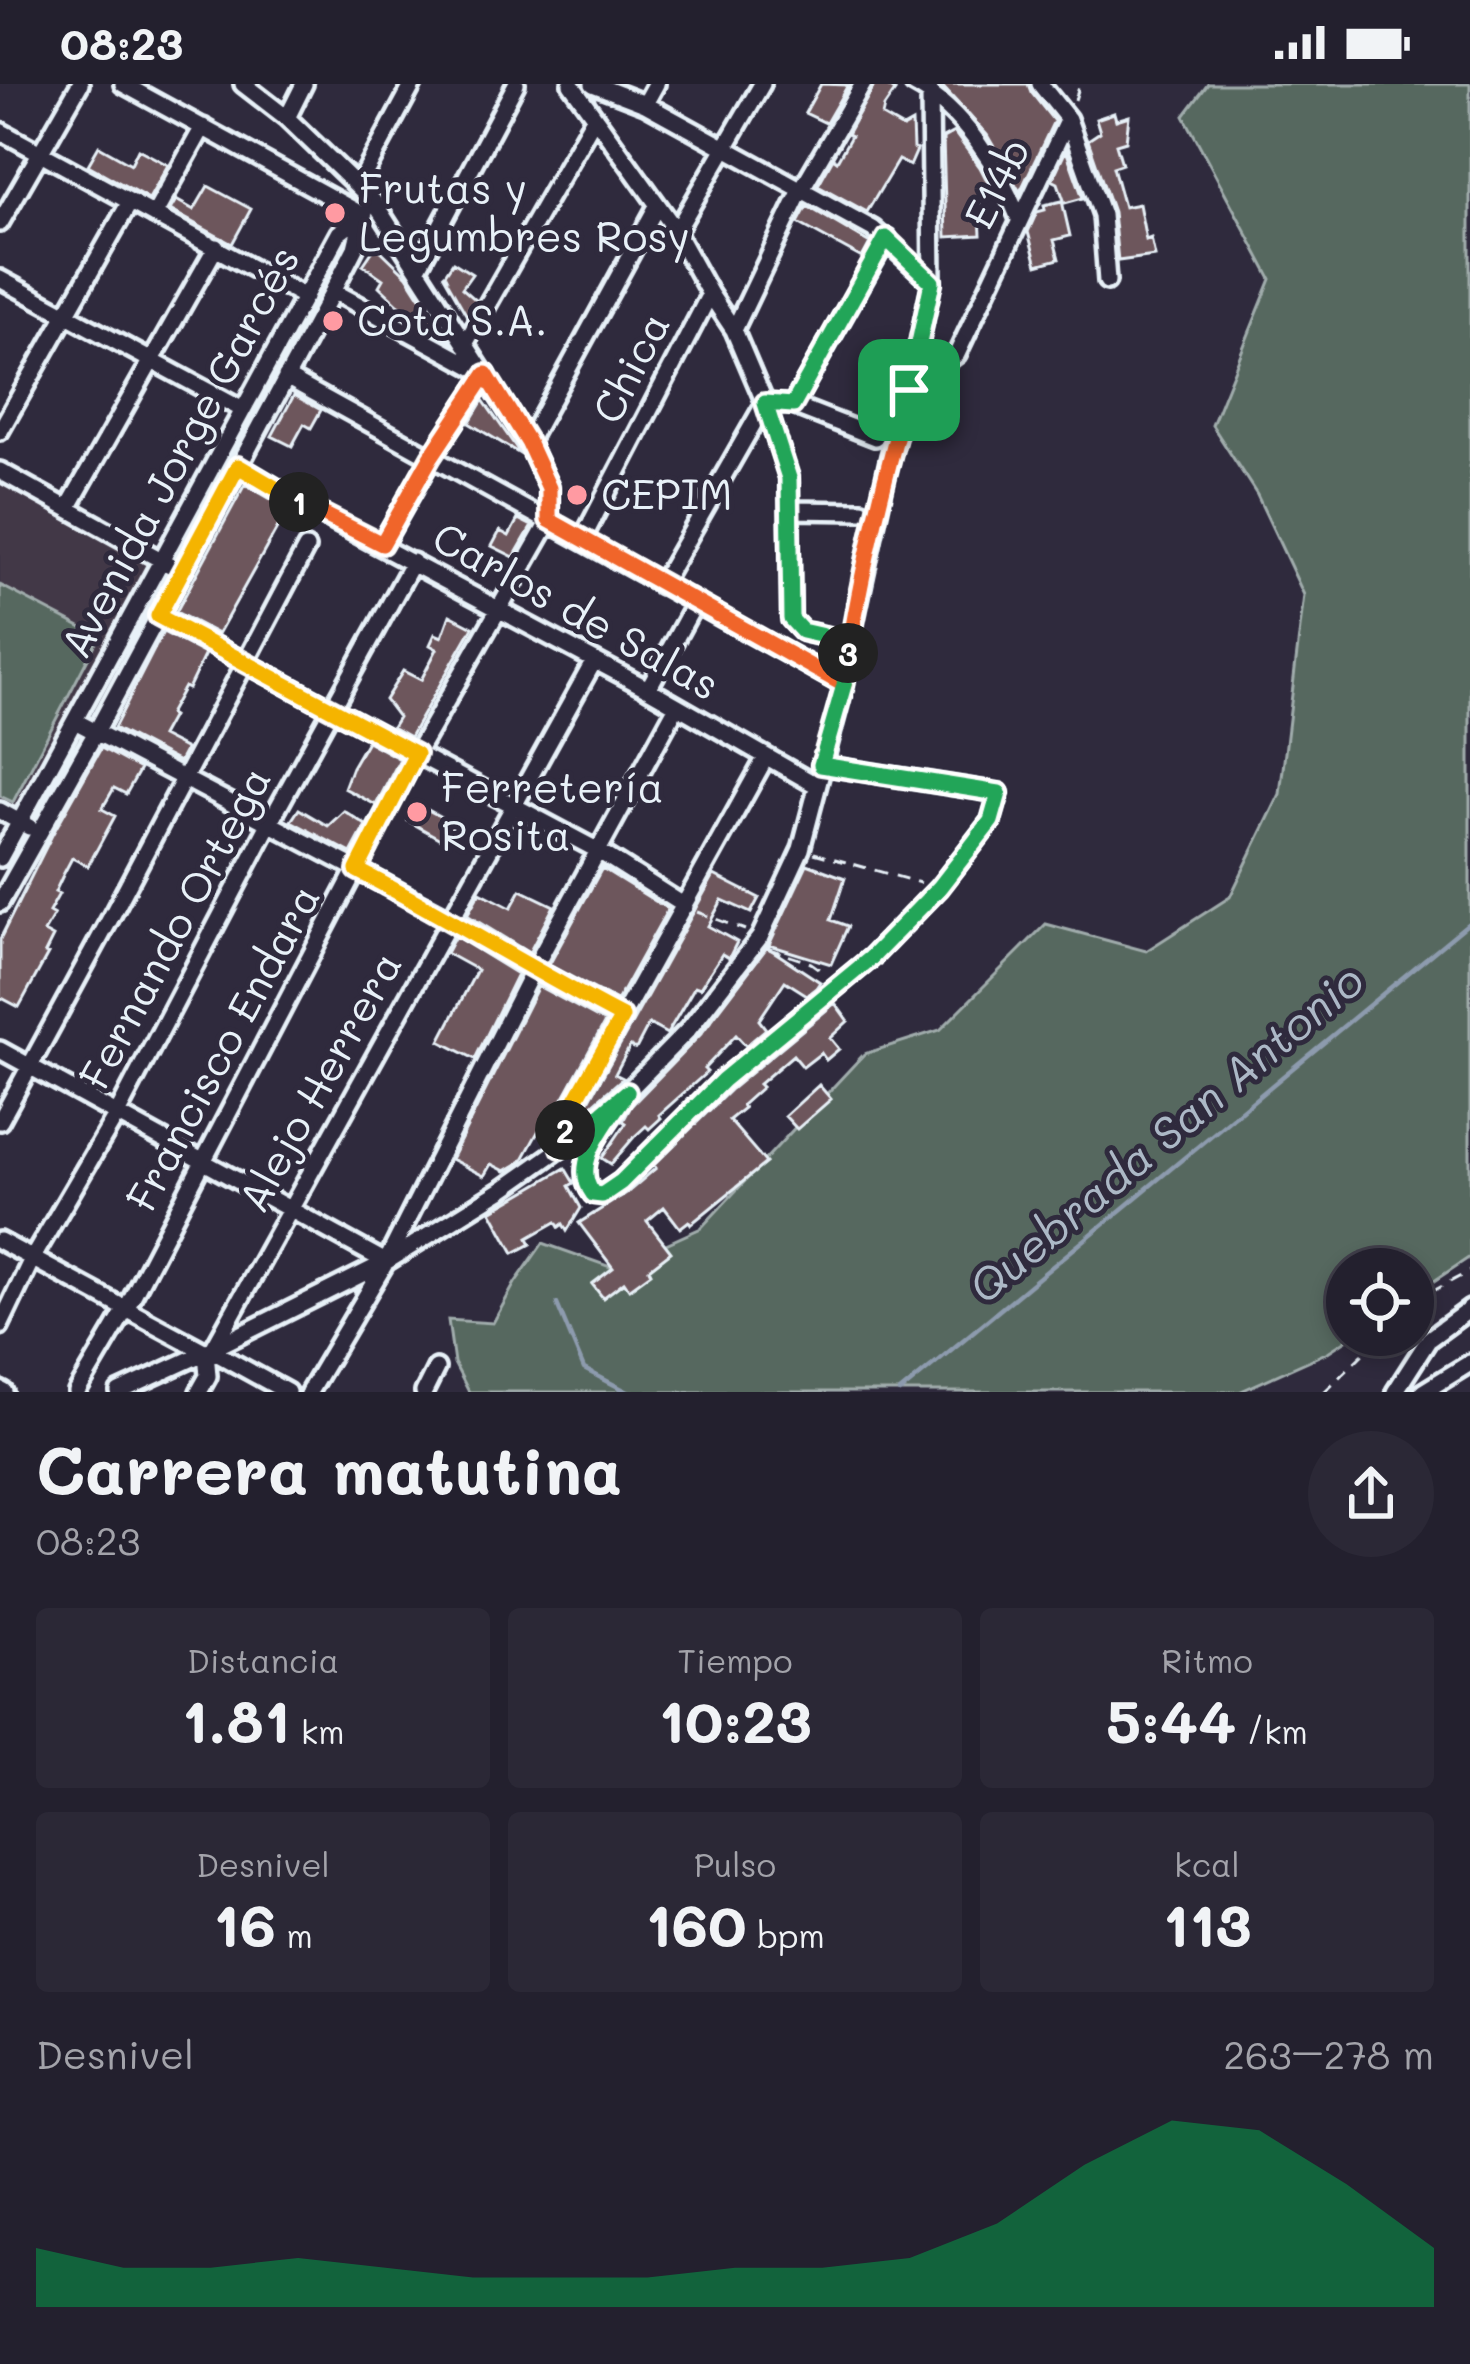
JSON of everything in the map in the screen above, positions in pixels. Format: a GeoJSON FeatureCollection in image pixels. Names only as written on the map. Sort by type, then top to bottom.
{"type":"FeatureCollection","features":[{"type":"Feature","properties":{"kind":"street"},"geometry":{"type":"LineString","coordinates":[[0,223],[80,84]]}},
{"type":"Feature","properties":{"kind":"street"},"geometry":{"type":"LineString","coordinates":[[123,84],[369,208]]}},
{"type":"Feature","properties":{"kind":"street"},"geometry":{"type":"LineString","coordinates":[[243,84],[287,118],[358,186],[369,208],[418,268],[528,442],[549,488],[549,520]]}},
{"type":"Feature","properties":{"kind":"street"},"geometry":{"type":"LineString","coordinates":[[287,118],[304,84]]}},
{"type":"Feature","properties":{"kind":"street"},"geometry":{"type":"LineString","coordinates":[[358,186],[413,84]]}},
{"type":"Feature","properties":{"kind":"street"},"geometry":{"type":"LineString","coordinates":[[418,268],[516,84]]}},
{"type":"Feature","properties":{"kind":"street"},"geometry":{"type":"LineString","coordinates":[[572,84],[676,232],[734,330],[765,403],[789,478],[791,619],[802,631],[850,642]]}},
{"type":"Feature","properties":{"kind":"street"},"geometry":{"type":"LineString","coordinates":[[593,84],[645,104],[727,147],[886,238],[932,282]]}},
{"type":"Feature","properties":{"kind":"street"},"geometry":{"type":"LineString","coordinates":[[645,104],[656,84]]}},
{"type":"Feature","properties":{"kind":"street"},"geometry":{"type":"LineString","coordinates":[[676,232],[762,84]]}},
{"type":"Feature","properties":{"kind":"street"},"geometry":{"type":"LineString","coordinates":[[734,330],[801,190],[863,84]]}},
{"type":"Feature","properties":{"kind":"street"},"geometry":{"type":"LineString","coordinates":[[914,84],[928,88],[949,108],[1009,192],[1019,219]]}},
{"type":"Feature","properties":{"kind":"street"},"geometry":{"type":"LineString","coordinates":[[1040,84],[1068,119],[1102,215],[1107,281]]}},
{"type":"Feature","properties":{"kind":"street"},"geometry":{"type":"LineString","coordinates":[[119,1392],[386,1262],[561,1148],[627,1092],[688,1030],[760,937],[802,849],[844,685],[890,456],[932,282],[928,88]]}},
{"type":"Feature","properties":{"kind":"street"},"geometry":{"type":"LineString","coordinates":[[466,344],[594,118]]}},
{"type":"Feature","properties":{"kind":"street","name":"E14b"},"geometry":{"type":"LineString","coordinates":[[909,390],[957,354],[1068,119]]}},
{"type":"Feature","properties":{"kind":"street"},"geometry":{"type":"LineString","coordinates":[[154,215],[203,127]]}},
{"type":"Feature","properties":{"kind":"street"},"geometry":{"type":"LineString","coordinates":[[0,131],[305,297]]}},
{"type":"Feature","properties":{"kind":"street"},"geometry":{"type":"LineString","coordinates":[[0,431],[130,202]]}},
{"type":"Feature","properties":{"kind":"street"},"geometry":{"type":"LineString","coordinates":[[528,442],[658,206]]}},
{"type":"Feature","properties":{"kind":"street","name":"Avenida Jorge Garcés"},"geometry":{"type":"LineString","coordinates":[[0,903],[333,291],[369,208]]}},
{"type":"Feature","properties":{"kind":"street","name":"Avenida Jorge Garcés"},"geometry":{"type":"LineString","coordinates":[[0,858],[339,233],[369,208]]}},
{"type":"Feature","properties":{"kind":"street"},"geometry":{"type":"LineString","coordinates":[[793,405],[886,238]]}},
{"type":"Feature","properties":{"kind":"street"},"geometry":{"type":"LineString","coordinates":[[68,508],[216,247]]}},
{"type":"Feature","properties":{"kind":"street"},"geometry":{"type":"LineString","coordinates":[[0,279],[243,410]]}},
{"type":"Feature","properties":{"kind":"street"},"geometry":{"type":"LineString","coordinates":[[333,291],[486,374]]}},
{"type":"Feature","properties":{"kind":"street","name":"Chica"},"geometry":{"type":"LineString","coordinates":[[582,540],[710,293]]}},
{"type":"Feature","properties":{"kind":"street"},"geometry":{"type":"LineString","coordinates":[[382,544],[431,457],[486,374]]}},
{"type":"Feature","properties":{"kind":"street"},"geometry":{"type":"LineString","coordinates":[[286,377],[844,685]]}},
{"type":"Feature","properties":{"kind":"street"},"geometry":{"type":"LineString","coordinates":[[765,403],[793,405],[875,437]]}},
{"type":"Feature","properties":{"kind":"street"},"geometry":{"type":"LineString","coordinates":[[661,585],[765,403]]}},
{"type":"Feature","properties":{"kind":"street","name":"Carlos de Salas"},"geometry":{"type":"LineString","coordinates":[[238,466],[816,785]]}},
{"type":"Feature","properties":{"kind":"street"},"geometry":{"type":"LineString","coordinates":[[0,471],[181,571]]}},
{"type":"Feature","properties":{"kind":"street"},"geometry":{"type":"LineString","coordinates":[[791,511],[862,512]]}},
{"type":"Feature","properties":{"kind":"street","name":"Francisco Endara"},"geometry":{"type":"LineString","coordinates":[[77,1392],[126,1309],[416,754],[549,520]]}},
{"type":"Feature","properties":{"kind":"street"},"geometry":{"type":"LineString","coordinates":[[0,1120],[306,548]]}},
{"type":"Feature","properties":{"kind":"street","name":"Fernando Ortega"},"geometry":{"type":"LineString","coordinates":[[0,1326],[32,1259],[117,1114],[412,562]]}},
{"type":"Feature","properties":{"kind":"street"},"geometry":{"type":"LineString","coordinates":[[649,689],[695,603]]}},
{"type":"Feature","properties":{"kind":"street"},"geometry":{"type":"LineString","coordinates":[[158,616],[597,850],[692,910]]}},
{"type":"Feature","properties":{"kind":"street","name":"Alejo Herrera"},"geometry":{"type":"LineString","coordinates":[[199,1392],[208,1376],[209,1350],[594,661]]}},
{"type":"Feature","properties":{"kind":"street"},"geometry":{"type":"LineString","coordinates":[[309,1392],[386,1262],[533,970],[676,706]]}},
{"type":"Feature","properties":{"kind":"street"},"geometry":{"type":"LineString","coordinates":[[75,721],[451,919],[622,1017]]}},
{"type":"Feature","properties":{"kind":"street"},"geometry":{"type":"LineString","coordinates":[[561,1148],[569,1112],[622,1017],[692,910],[766,757]]}},
{"type":"Feature","properties":{"kind":"street"},"geometry":{"type":"LineString","coordinates":[[627,1092],[589,1153],[584,1179],[593,1194],[602,1195],[621,1182],[723,1080],[871,958],[926,902],[991,821],[999,793],[821,765]]}},
{"type":"Feature","properties":{"kind":"street"},"geometry":{"type":"LineString","coordinates":[[0,811],[39,832]]}},
{"type":"Feature","properties":{"kind":"street"},"geometry":{"type":"LineString","coordinates":[[0,1050],[386,1262]]}},
{"type":"Feature","properties":{"kind":"street"},"geometry":{"type":"LineString","coordinates":[[0,1241],[287,1392]]}},
{"type":"Feature","properties":{"kind":"street"},"geometry":{"type":"LineString","coordinates":[[1395,1392],[1429,1340],[1470,1309]]}},
{"type":"Feature","properties":{"kind":"street"},"geometry":{"type":"LineString","coordinates":[[1424,1392],[1470,1363]]}},
{"type":"Feature","properties":{"kind":"street"},"geometry":{"type":"LineString","coordinates":[[424,1392],[436,1368]]}},
{"type":"Feature","properties":{"kind":"path"},"geometry":{"type":"LineString","coordinates":[[816,854],[931,886]]}},
{"type":"Feature","properties":{"kind":"path"},"geometry":{"type":"LineString","coordinates":[[692,910],[745,931]]}},
{"type":"Feature","properties":{"kind":"path"},"geometry":{"type":"LineString","coordinates":[[764,947],[811,964],[831,977]]}},
{"type":"Feature","properties":{"kind":"path"},"geometry":{"type":"LineString","coordinates":[[1434,1290],[1470,1270]]}},
{"type":"Feature","properties":{"kind":"path"},"geometry":{"type":"LineString","coordinates":[[1324,1392],[1361,1356]]}},
{"type":"Feature","properties":{"kind":"shaded area"},"geometry":{"type":"Polygon","coordinates":[[[0,481],[152,563],[17,810],[0,801],[0,481]]]}},
{"type":"Feature","properties":{"kind":"green space"},"geometry":{"type":"Polygon","coordinates":[[[1208,84],[1470,84],[1470,1257],[1434,1281],[1434,1248],[1326,1248],[1326,1353],[1239,1392],[469,1392],[454,1363],[448,1320],[493,1323],[543,1243],[613,1268],[701,1228],[864,1054],[940,1030],[1046,924],[1146,951],[1230,897],[1280,794],[1304,595],[1257,495],[1212,425],[1271,279],[1184,116],[1208,84]]]}},
{"type":"Feature","properties":{"kind":"green space"},"geometry":{"type":"Polygon","coordinates":[[[0,585],[99,637],[13,802],[0,796],[0,585]]]}},
{"type":"Feature","properties":{"kind":"building"},"geometry":{"type":"Polygon","coordinates":[[[821,84],[848,85],[826,123],[805,113],[821,84]]]}},
{"type":"Feature","properties":{"kind":"building"},"geometry":{"type":"Polygon","coordinates":[[[875,84],[895,91],[882,116],[903,128],[912,123],[917,150],[910,166],[898,160],[867,212],[818,185],[833,158],[837,161],[875,84]]]}},
{"type":"Feature","properties":{"kind":"building"},"geometry":{"type":"Polygon","coordinates":[[[940,84],[1028,84],[1054,121],[1020,192],[987,135],[940,84]]]}},
{"type":"Feature","properties":{"kind":"building"},"geometry":{"type":"Polygon","coordinates":[[[1114,113],[1116,120],[1129,116],[1126,141],[1116,144],[1122,164],[1113,167],[1124,207],[1139,204],[1146,240],[1151,238],[1155,256],[1118,261],[1113,212],[1088,140],[1100,132],[1096,119],[1114,113]]]}},
{"type":"Feature","properties":{"kind":"building"},"geometry":{"type":"Polygon","coordinates":[[[954,132],[995,196],[977,198],[984,215],[980,216],[981,235],[946,237],[943,138],[954,132]]]}},
{"type":"Feature","properties":{"kind":"building"},"geometry":{"type":"Polygon","coordinates":[[[99,146],[131,164],[138,149],[168,165],[149,199],[88,165],[99,146]]]}},
{"type":"Feature","properties":{"kind":"building"},"geometry":{"type":"Polygon","coordinates":[[[1066,150],[1083,198],[1065,203],[1058,183],[1052,180],[1066,150]]]}},
{"type":"Feature","properties":{"kind":"building"},"geometry":{"type":"Polygon","coordinates":[[[208,186],[251,209],[232,244],[170,210],[176,200],[194,210],[208,186]]]}},
{"type":"Feature","properties":{"kind":"building"},"geometry":{"type":"Polygon","coordinates":[[[1062,201],[1070,236],[1054,240],[1059,259],[1037,265],[1028,232],[1044,205],[1062,201]]]}},
{"type":"Feature","properties":{"kind":"building"},"geometry":{"type":"Polygon","coordinates":[[[807,206],[870,243],[862,258],[798,223],[807,206]]]}},
{"type":"Feature","properties":{"kind":"building"},"geometry":{"type":"Polygon","coordinates":[[[376,246],[407,276],[448,340],[379,286],[383,279],[363,265],[376,246]]]}},
{"type":"Feature","properties":{"kind":"building"},"geometry":{"type":"Polygon","coordinates":[[[453,262],[472,274],[462,288],[476,300],[467,316],[443,274],[453,262]]]}},
{"type":"Feature","properties":{"kind":"building"},"geometry":{"type":"Polygon","coordinates":[[[294,395],[321,410],[311,428],[304,424],[292,446],[272,436],[294,395]]]}},
{"type":"Feature","properties":{"kind":"building"},"geometry":{"type":"Polygon","coordinates":[[[483,400],[520,453],[520,454],[469,423],[483,400]]]}},
{"type":"Feature","properties":{"kind":"building"},"geometry":{"type":"Polygon","coordinates":[[[245,484],[288,509],[218,634],[176,612],[245,484]]]}},
{"type":"Feature","properties":{"kind":"building"},"geometry":{"type":"Polygon","coordinates":[[[518,519],[532,526],[514,557],[492,546],[500,531],[509,536],[518,519]]]}},
{"type":"Feature","properties":{"kind":"building"},"geometry":{"type":"Polygon","coordinates":[[[450,615],[473,627],[410,737],[392,727],[398,717],[385,700],[403,671],[421,680],[437,649],[430,645],[435,634],[442,637],[450,615]]]}},
{"type":"Feature","properties":{"kind":"building"},"geometry":{"type":"Polygon","coordinates":[[[163,632],[205,654],[161,736],[186,749],[179,762],[114,728],[163,632]]]}},
{"type":"Feature","properties":{"kind":"building"},"geometry":{"type":"Polygon","coordinates":[[[367,741],[400,759],[376,805],[344,788],[367,741]]]}},
{"type":"Feature","properties":{"kind":"building"},"geometry":{"type":"Polygon","coordinates":[[[101,748],[140,769],[126,794],[114,788],[102,809],[115,816],[88,866],[72,858],[63,875],[49,912],[54,915],[44,932],[53,937],[48,954],[19,1007],[0,997],[0,939],[101,748]]]}},
{"type":"Feature","properties":{"kind":"building"},"geometry":{"type":"Polygon","coordinates":[[[417,804],[454,824],[444,841],[408,821],[417,804]]]}},
{"type":"Feature","properties":{"kind":"building"},"geometry":{"type":"Polygon","coordinates":[[[299,809],[328,826],[344,811],[366,825],[351,853],[291,821],[299,809]]]}},
{"type":"Feature","properties":{"kind":"building"},"geometry":{"type":"Polygon","coordinates":[[[807,864],[845,878],[831,920],[848,926],[831,964],[769,945],[807,864]]]}},
{"type":"Feature","properties":{"kind":"building"},"geometry":{"type":"Polygon","coordinates":[[[602,868],[668,909],[617,1001],[549,965],[602,868]]]}},
{"type":"Feature","properties":{"kind":"building"},"geometry":{"type":"Polygon","coordinates":[[[714,875],[759,898],[751,913],[722,900],[708,926],[737,942],[729,958],[722,954],[700,988],[695,986],[667,1034],[649,1024],[615,1074],[623,1078],[581,1115],[714,875]]]}},
{"type":"Feature","properties":{"kind":"building"},"geometry":{"type":"Polygon","coordinates":[[[521,890],[554,906],[529,953],[467,915],[480,892],[511,908],[521,890]]]}},
{"type":"Feature","properties":{"kind":"building"},"geometry":{"type":"Polygon","coordinates":[[[455,936],[517,974],[475,1059],[440,1041],[477,970],[446,953],[455,936]]]}},
{"type":"Feature","properties":{"kind":"building"},"geometry":{"type":"Polygon","coordinates":[[[767,947],[820,982],[816,988],[807,995],[785,981],[759,1020],[766,1029],[746,1046],[736,1035],[704,1069],[707,1072],[611,1164],[602,1158],[626,1123],[631,1106],[701,1034],[767,947]]]}},
{"type":"Feature","properties":{"kind":"building"},"geometry":{"type":"Polygon","coordinates":[[[538,986],[605,1022],[554,1124],[545,1119],[522,1161],[505,1171],[491,1164],[484,1176],[451,1159],[538,986]]]}},
{"type":"Feature","properties":{"kind":"building"},"geometry":{"type":"Polygon","coordinates":[[[835,1003],[848,1021],[830,1038],[839,1049],[826,1060],[821,1053],[803,1067],[793,1055],[759,1084],[762,1087],[729,1120],[766,1163],[691,1224],[680,1228],[664,1207],[647,1221],[671,1252],[629,1289],[624,1282],[603,1298],[592,1284],[613,1268],[579,1223],[656,1168],[731,1089],[835,1003]]]}},
{"type":"Feature","properties":{"kind":"building"},"geometry":{"type":"Polygon","coordinates":[[[819,1085],[831,1099],[797,1129],[785,1116],[819,1085]]]}},
{"type":"Feature","properties":{"kind":"building"},"geometry":{"type":"Polygon","coordinates":[[[565,1168],[581,1208],[567,1231],[556,1222],[528,1238],[531,1244],[514,1253],[491,1211],[565,1168]]]}},
{"type":"Feature","properties":{"kind":"waterway","name":"Quebrada San Antonio"},"geometry":{"type":"LineString","coordinates":[[900,1392],[1470,922]]}},
{"type":"Feature","properties":{"kind":"waterway"},"geometry":{"type":"LineString","coordinates":[[557,1304],[584,1369],[628,1392]]}},
{"type":"Feature","properties":{"kind":"place","name":"Frutas y Legumbres Rosy"},"geometry":{"type":"Point","coordinates":[335,213]}},
{"type":"Feature","properties":{"kind":"place","name":"Cota S.A."},"geometry":{"type":"Point","coordinates":[333,321]}},
{"type":"Feature","properties":{"kind":"place","name":"CEPIM"},"geometry":{"type":"Point","coordinates":[577,495]}},
{"type":"Feature","properties":{"kind":"place","name":"Ferretería Rosita"},"geometry":{"type":"Point","coordinates":[417,812]}},
{"type":"Feature","properties":{"kind":"route"},"geometry":{"type":"LineString","coordinates":[[909,390],[890,456],[844,685],[549,520],[549,488],[528,442],[486,374],[431,457],[382,544],[238,466],[158,616],[416,754],[357,870],[622,1017],[569,1112],[561,1148],[627,1092],[589,1153],[584,1179],[593,1194],[602,1195],[621,1182],[723,1080],[871,958],[939,888],[991,821],[999,793],[821,765],[844,685],[850,642],[802,631],[791,619],[789,478],[765,403],[793,405],[886,238],[932,282],[909,390]]}}]}
